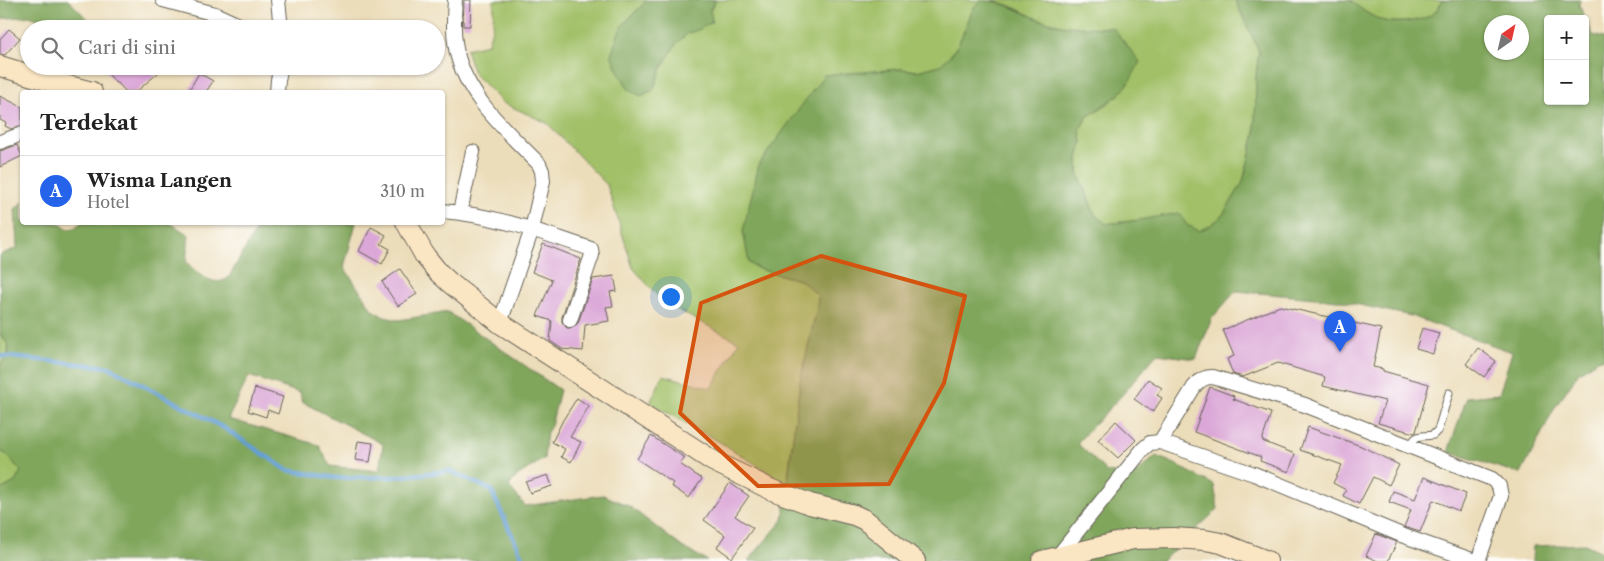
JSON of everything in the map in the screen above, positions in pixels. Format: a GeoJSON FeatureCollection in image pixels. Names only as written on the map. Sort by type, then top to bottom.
{"type":"FeatureCollection","features":[{"type":"Feature","properties":{"kind":"street"},"geometry":{"type":"LineString","coordinates":[[163,0],[215,14],[228,20]]}},
{"type":"Feature","properties":{"kind":"street"},"geometry":{"type":"LineString","coordinates":[[278,0],[280,20]]}},
{"type":"Feature","properties":{"kind":"street"},"geometry":{"type":"LineString","coordinates":[[456,0],[455,44],[462,70],[479,100],[539,164],[542,171],[543,180],[532,229],[500,322]]}},
{"type":"Feature","properties":{"kind":"street"},"geometry":{"type":"LineString","coordinates":[[0,66],[20,74]]}},
{"type":"Feature","properties":{"kind":"street"},"geometry":{"type":"LineString","coordinates":[[23,75],[60,89]]}},
{"type":"Feature","properties":{"kind":"street"},"geometry":{"type":"LineString","coordinates":[[277,90],[279,75]]}},
{"type":"Feature","properties":{"kind":"street"},"geometry":{"type":"LineString","coordinates":[[0,142],[20,135]]}},
{"type":"Feature","properties":{"kind":"street"},"geometry":{"type":"LineString","coordinates":[[460,212],[473,152]]}},
{"type":"Feature","properties":{"kind":"street"},"geometry":{"type":"LineString","coordinates":[[445,211],[460,212],[532,229],[591,249],[592,255],[570,320]]}},
{"type":"Feature","properties":{"kind":"street"},"geometry":{"type":"LineString","coordinates":[[408,225],[425,256],[438,272],[500,322],[712,461],[772,490],[810,504],[854,515],[866,520],[915,561]]}},
{"type":"Feature","properties":{"kind":"street"},"geometry":{"type":"LineString","coordinates":[[1049,559],[1150,443],[1160,442],[1254,474],[1404,536],[1476,561],[1501,496],[1499,486],[1492,479],[1304,405],[1213,377],[1206,377],[1194,387],[1160,442]]}},
{"type":"Feature","properties":{"kind":"street"},"geometry":{"type":"LineString","coordinates":[[1049,559],[1133,539],[1173,538],[1221,543],[1267,561]]}},
{"type":"Feature","properties":{"kind":"lane"},"geometry":{"type":"LineString","coordinates":[[1410,447],[1418,435],[1433,435],[1438,430],[1449,393]]}},
{"type":"Feature","properties":{"kind":"highlighted area"},"geometry":{"type":"Polygon","coordinates":[[[821,256],[965,296],[944,383],[889,484],[758,486],[680,413],[701,303],[821,256]]]}},
{"type":"Feature","properties":{"kind":"green space"},"geometry":{"type":"Polygon","coordinates":[[[0,0],[68,0],[89,20],[41,20],[29,16],[0,19],[0,0]]]}},
{"type":"Feature","properties":{"kind":"green space"},"geometry":{"type":"Polygon","coordinates":[[[494,0],[647,0],[621,27],[653,90],[672,50],[683,37],[700,29],[716,0],[981,0],[974,7],[959,43],[951,55],[940,65],[917,71],[901,69],[824,75],[749,263],[759,269],[802,281],[818,295],[817,308],[800,382],[787,484],[725,445],[650,403],[663,375],[711,388],[739,342],[664,303],[633,268],[607,185],[547,123],[503,103],[474,74],[466,49],[488,44],[493,24],[494,0]]]}},
{"type":"Feature","properties":{"kind":"green space"},"geometry":{"type":"Polygon","coordinates":[[[647,0],[716,0],[710,9],[712,22],[687,34],[677,43],[663,65],[653,90],[641,96],[629,90],[611,54],[621,27],[647,0]]]}},
{"type":"Feature","properties":{"kind":"green space"},"geometry":{"type":"Polygon","coordinates":[[[981,0],[1000,3],[1033,17],[1059,25],[1113,28],[1140,62],[1120,94],[1087,117],[1080,129],[1082,143],[1078,158],[1078,173],[1095,215],[1106,224],[1179,213],[1187,225],[1199,231],[1211,225],[1222,216],[1243,182],[1255,133],[1256,77],[1259,51],[1235,0],[1350,0],[1361,9],[1384,21],[1410,22],[1434,13],[1442,0],[1580,0],[1579,5],[1584,15],[1544,15],[1544,105],[1589,105],[1589,26],[1593,35],[1604,38],[1604,358],[1579,372],[1554,409],[1521,474],[1448,452],[1467,397],[1499,394],[1512,352],[1411,316],[1337,300],[1236,291],[1212,318],[1196,359],[1157,354],[1077,443],[1107,472],[1134,475],[1156,456],[1214,485],[1218,509],[1162,561],[748,561],[783,520],[800,382],[818,296],[802,281],[759,269],[749,263],[743,231],[759,164],[824,75],[902,69],[917,71],[940,65],[951,55],[959,43],[974,7],[981,0]]]}},
{"type":"Feature","properties":{"kind":"green space"},"geometry":{"type":"Polygon","coordinates":[[[992,0],[1235,0],[1259,51],[1256,77],[1255,133],[1243,182],[1222,216],[1211,225],[1199,231],[1177,223],[1153,221],[1129,221],[1106,224],[1095,215],[1078,173],[1078,158],[1082,143],[1080,129],[1087,117],[1109,103],[1065,26],[1037,19],[1009,5],[992,0]]]}},
{"type":"Feature","properties":{"kind":"green space"},"geometry":{"type":"Polygon","coordinates":[[[1350,0],[1442,0],[1437,10],[1429,16],[1410,22],[1396,22],[1384,21],[1374,17],[1350,0]]]}},
{"type":"Feature","properties":{"kind":"green space"},"geometry":{"type":"Polygon","coordinates":[[[20,204],[20,225],[61,225],[67,229],[78,225],[173,225],[189,235],[186,261],[194,270],[206,278],[218,282],[229,277],[259,225],[355,225],[344,267],[372,309],[384,317],[399,320],[448,312],[560,390],[551,426],[547,432],[544,459],[518,475],[509,486],[525,506],[603,495],[629,506],[682,547],[708,561],[0,561],[0,490],[15,482],[21,471],[0,450],[0,366],[9,351],[8,345],[0,333],[0,255],[17,248],[15,209],[20,204]],[[249,376],[228,419],[319,445],[330,466],[379,471],[383,444],[302,402],[300,393],[249,376]]]}},
{"type":"Feature","properties":{"kind":"green space"},"geometry":{"type":"Polygon","coordinates":[[[0,333],[8,345],[8,353],[0,366],[0,333]]]}},
{"type":"Feature","properties":{"kind":"green space"},"geometry":{"type":"Polygon","coordinates":[[[0,450],[21,471],[15,482],[0,490],[0,450]]]}},
{"type":"Feature","properties":{"kind":"green space"},"geometry":{"type":"Polygon","coordinates":[[[1585,544],[1604,553],[1604,561],[1532,561],[1533,546],[1585,544]]]}},
{"type":"Feature","properties":{"kind":"building"},"geometry":{"type":"Polygon","coordinates":[[[464,0],[471,0],[470,26],[463,26],[464,0]]]}},
{"type":"Feature","properties":{"kind":"building"},"geometry":{"type":"Polygon","coordinates":[[[9,29],[20,38],[5,55],[0,54],[0,39],[9,29]]]}},
{"type":"Feature","properties":{"kind":"building"},"geometry":{"type":"Polygon","coordinates":[[[109,75],[156,75],[138,90],[124,90],[109,75]]]}},
{"type":"Feature","properties":{"kind":"building"},"geometry":{"type":"Polygon","coordinates":[[[198,75],[202,75],[213,81],[207,90],[189,90],[198,75]]]}},
{"type":"Feature","properties":{"kind":"building"},"geometry":{"type":"Polygon","coordinates":[[[0,96],[20,106],[20,126],[11,129],[0,120],[0,96]]]}},
{"type":"Feature","properties":{"kind":"building"},"geometry":{"type":"Polygon","coordinates":[[[17,145],[20,157],[0,167],[0,151],[17,145]]]}},
{"type":"Feature","properties":{"kind":"building"},"geometry":{"type":"Polygon","coordinates":[[[371,227],[386,235],[381,244],[390,249],[382,264],[359,251],[371,227]]]}},
{"type":"Feature","properties":{"kind":"building"},"geometry":{"type":"Polygon","coordinates":[[[543,244],[581,259],[562,317],[562,322],[567,328],[572,328],[578,323],[593,279],[614,276],[617,291],[610,292],[613,306],[606,307],[609,321],[585,325],[583,351],[562,349],[550,341],[552,321],[537,316],[552,280],[532,272],[543,244]]]}},
{"type":"Feature","properties":{"kind":"building"},"geometry":{"type":"Polygon","coordinates":[[[400,269],[417,294],[398,306],[382,282],[400,269]]]}},
{"type":"Feature","properties":{"kind":"building"},"geometry":{"type":"Polygon","coordinates":[[[1280,306],[1381,329],[1373,367],[1429,384],[1416,432],[1378,423],[1385,401],[1323,386],[1325,377],[1278,363],[1243,377],[1233,374],[1227,359],[1234,356],[1223,330],[1280,306]]]}},
{"type":"Feature","properties":{"kind":"building"},"geometry":{"type":"Polygon","coordinates":[[[1422,328],[1439,333],[1433,354],[1416,349],[1422,328]]]}},
{"type":"Feature","properties":{"kind":"building"},"geometry":{"type":"Polygon","coordinates":[[[1478,348],[1496,361],[1484,377],[1466,364],[1478,348]]]}},
{"type":"Feature","properties":{"kind":"building"},"geometry":{"type":"Polygon","coordinates":[[[1148,379],[1162,388],[1157,395],[1162,398],[1153,412],[1134,399],[1148,379]]]}},
{"type":"Feature","properties":{"kind":"building"},"geometry":{"type":"Polygon","coordinates":[[[1210,387],[1234,396],[1233,399],[1271,413],[1262,441],[1295,454],[1289,472],[1260,461],[1261,457],[1194,432],[1210,387]]]}},
{"type":"Feature","properties":{"kind":"building"},"geometry":{"type":"Polygon","coordinates":[[[255,388],[283,397],[278,414],[268,410],[266,417],[248,411],[255,388]]]}},
{"type":"Feature","properties":{"kind":"building"},"geometry":{"type":"Polygon","coordinates":[[[577,398],[589,406],[570,437],[581,442],[571,462],[561,457],[565,449],[552,442],[577,398]]]}},
{"type":"Feature","properties":{"kind":"building"},"geometry":{"type":"Polygon","coordinates":[[[1116,421],[1136,440],[1118,458],[1098,440],[1116,421]]]}},
{"type":"Feature","properties":{"kind":"building"},"geometry":{"type":"Polygon","coordinates":[[[1308,427],[1361,446],[1399,465],[1389,485],[1373,477],[1359,504],[1343,496],[1346,490],[1333,483],[1342,465],[1300,450],[1308,427]]]}},
{"type":"Feature","properties":{"kind":"building"},"geometry":{"type":"Polygon","coordinates":[[[651,436],[685,458],[680,464],[702,479],[689,498],[671,486],[673,483],[637,459],[651,436]]]}},
{"type":"Feature","properties":{"kind":"building"},"geometry":{"type":"Polygon","coordinates":[[[358,441],[373,443],[370,462],[355,460],[358,441]]]}},
{"type":"Feature","properties":{"kind":"building"},"geometry":{"type":"Polygon","coordinates":[[[548,475],[552,486],[530,493],[526,482],[548,475]]]}},
{"type":"Feature","properties":{"kind":"building"},"geometry":{"type":"Polygon","coordinates":[[[1424,477],[1466,494],[1459,511],[1433,500],[1420,532],[1404,527],[1411,510],[1389,502],[1393,491],[1415,499],[1424,477]]]}},
{"type":"Feature","properties":{"kind":"building"},"geometry":{"type":"Polygon","coordinates":[[[730,483],[749,496],[735,516],[753,528],[732,558],[717,547],[725,535],[704,520],[730,483]]]}},
{"type":"Feature","properties":{"kind":"building"},"geometry":{"type":"Polygon","coordinates":[[[1376,534],[1397,542],[1388,561],[1378,561],[1366,556],[1376,534]]]}},
{"type":"Feature","properties":{"kind":"waterway"},"geometry":{"type":"LineString","coordinates":[[0,356],[109,367],[224,428],[287,470],[336,478],[394,477],[450,471],[491,490],[524,561]]}},
{"type":"Feature","properties":{"kind":"place","name":"Wisma Langen"},"geometry":{"type":"Point","coordinates":[1340,352]}}]}
